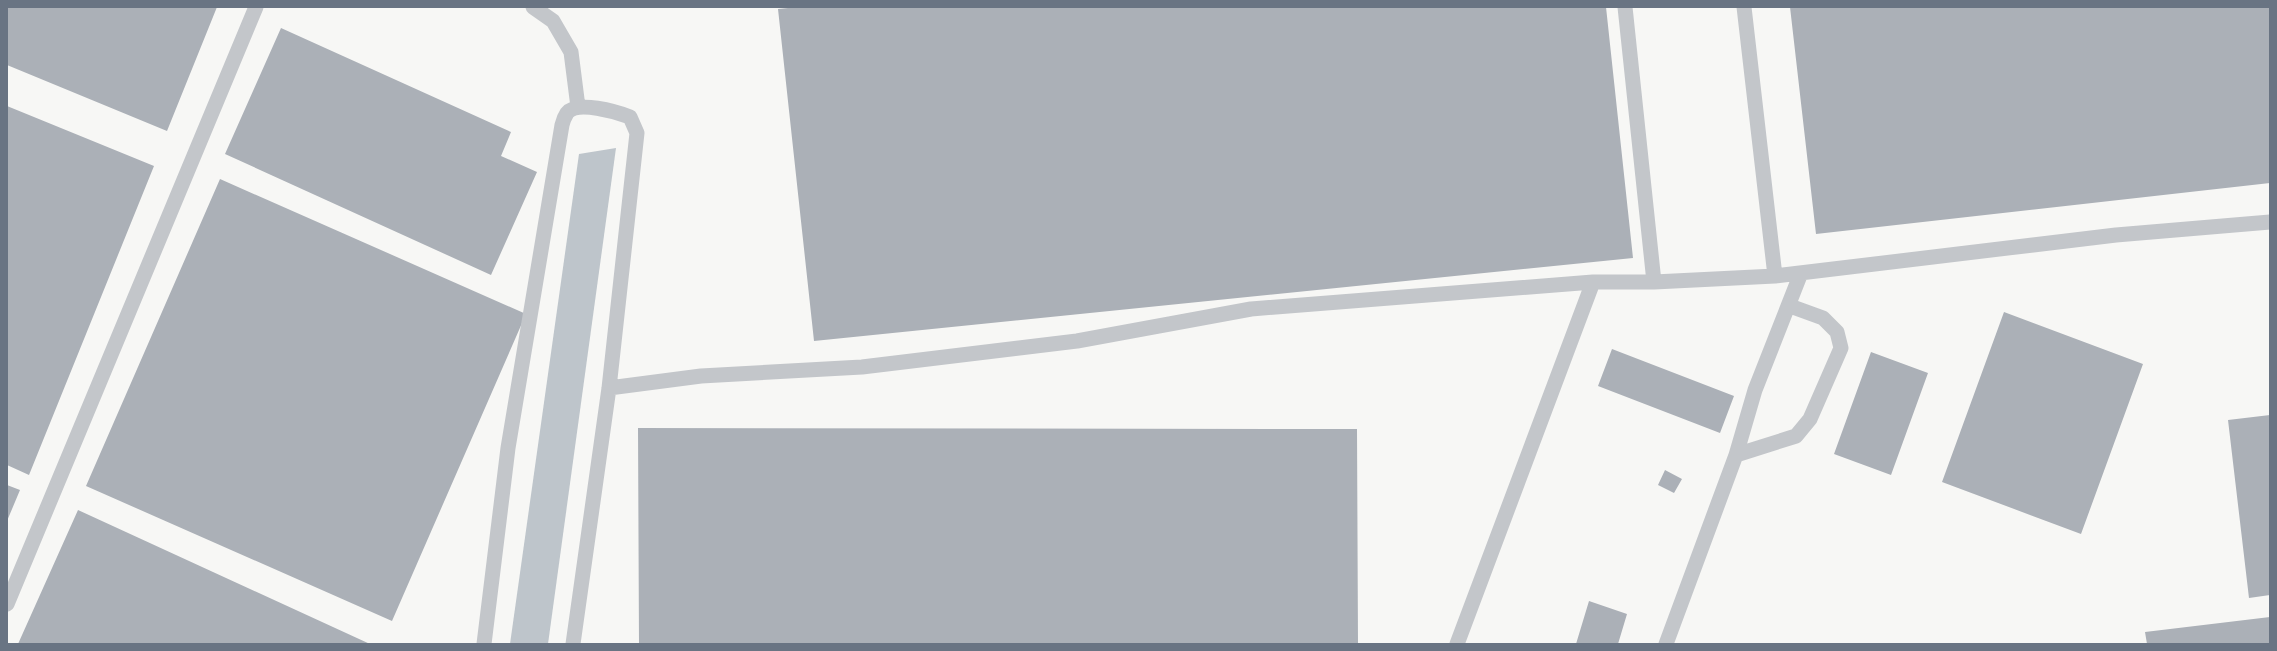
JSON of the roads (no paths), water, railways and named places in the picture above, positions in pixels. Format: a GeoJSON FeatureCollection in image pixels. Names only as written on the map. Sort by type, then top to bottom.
{"type":"FeatureCollection","features":[{"type":"Feature","properties":{"kind":"lane"},"geometry":{"type":"LineString","coordinates":[[7,604],[256,7]]}},
{"type":"Feature","properties":{"kind":"lane"},"geometry":{"type":"LineString","coordinates":[[533,7],[553,21],[571,52],[578,107]]}},
{"type":"Feature","properties":{"kind":"lane"},"geometry":{"type":"LineString","coordinates":[[1625,7],[1654,282]]}},
{"type":"Feature","properties":{"kind":"lane"},"geometry":{"type":"LineString","coordinates":[[1744,7],[1775,276]]}},
{"type":"Feature","properties":{"kind":"lane"},"geometry":{"type":"LineString","coordinates":[[484,644],[508,448],[562,125],[567,112],[578,107],[613,111],[630,117],[637,132],[609,388],[573,644]]}},
{"type":"Feature","properties":{"kind":"lane"},"geometry":{"type":"LineString","coordinates":[[609,388],[701,376],[862,367],[1077,341],[1251,309],[1593,282],[1654,282],[1775,276],[2116,235],[2270,222]]}},
{"type":"Feature","properties":{"kind":"lane"},"geometry":{"type":"LineString","coordinates":[[1666,644],[1736,455],[1755,390],[1790,306],[1801,273]]}},
{"type":"Feature","properties":{"kind":"lane"},"geometry":{"type":"LineString","coordinates":[[1457,644],[1593,282]]}},
{"type":"Feature","properties":{"kind":"lane"},"geometry":{"type":"LineString","coordinates":[[1736,455],[1796,436],[1810,419],[1841,348],[1837,332],[1822,318],[1790,306]]}}]}
